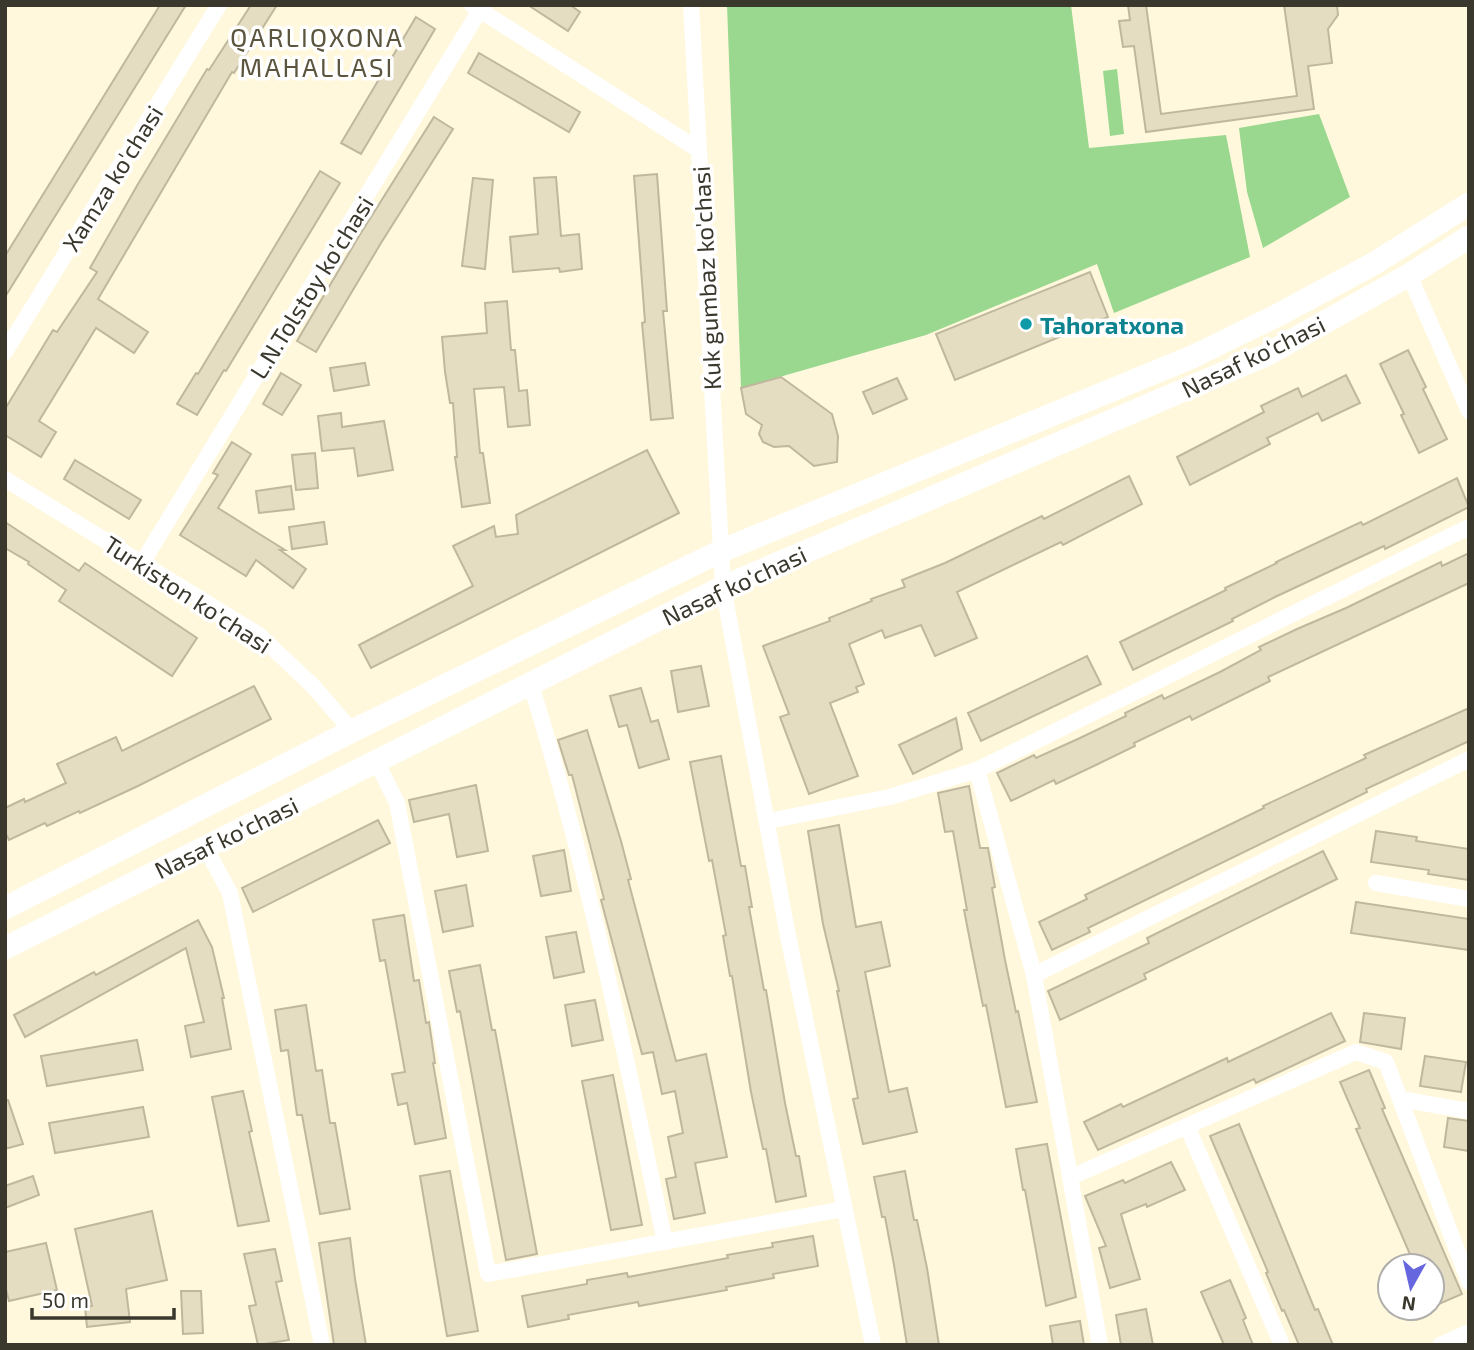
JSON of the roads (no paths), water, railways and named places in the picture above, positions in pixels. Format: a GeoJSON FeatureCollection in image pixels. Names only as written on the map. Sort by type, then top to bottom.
{"type":"FeatureCollection","features":[{"type":"Feature","properties":{"kind":"main road","name":"Nasaf ko‘chasi"},"geometry":{"type":"LineString","coordinates":[[5,908],[352,731],[721,551],[1192,357],[1375,263],[1469,204]]}},
{"type":"Feature","properties":{"kind":"main road","name":"Nasaf ko‘chasi"},"geometry":{"type":"LineString","coordinates":[[5,948],[723,587],[1266,355],[1409,275],[1469,237]]}},
{"type":"Feature","properties":{"kind":"street","name":"Xamza ko'chasi"},"geometry":{"type":"LineString","coordinates":[[5,352],[219,5]]}},
{"type":"Feature","properties":{"kind":"street","name":"Kuk gumbaz ko'chasi"},"geometry":{"type":"LineString","coordinates":[[691,5],[723,587],[788,936],[873,1345]]}},
{"type":"Feature","properties":{"kind":"street"},"geometry":{"type":"LineString","coordinates":[[476,8],[699,150]]}},
{"type":"Feature","properties":{"kind":"street","name":"L.N.Tolstoy ko'chasi"},"geometry":{"type":"LineString","coordinates":[[142,563],[476,8]]}},
{"type":"Feature","properties":{"kind":"street"},"geometry":{"type":"LineString","coordinates":[[1409,275],[1469,411]]}},
{"type":"Feature","properties":{"kind":"street","name":"Turkiston ko'chasi"},"geometry":{"type":"LineString","coordinates":[[5,479],[259,635],[313,686],[352,731]]}},
{"type":"Feature","properties":{"kind":"street"},"geometry":{"type":"LineString","coordinates":[[768,821],[890,797],[977,770],[1469,527]]}},
{"type":"Feature","properties":{"kind":"street"},"geometry":{"type":"LineString","coordinates":[[531,685],[559,778],[614,1004],[665,1242]]}},
{"type":"Feature","properties":{"kind":"street"},"geometry":{"type":"LineString","coordinates":[[1034,975],[1469,759]]}},
{"type":"Feature","properties":{"kind":"street"},"geometry":{"type":"LineString","coordinates":[[377,763],[397,803],[488,1274],[844,1209]]}},
{"type":"Feature","properties":{"kind":"street"},"geometry":{"type":"LineString","coordinates":[[977,770],[1034,975],[1100,1345]]}},
{"type":"Feature","properties":{"kind":"street"},"geometry":{"type":"LineString","coordinates":[[205,847],[230,893],[322,1345]]}},
{"type":"Feature","properties":{"kind":"street"},"geometry":{"type":"LineString","coordinates":[[1376,883],[1469,899]]}},
{"type":"Feature","properties":{"kind":"street"},"geometry":{"type":"LineString","coordinates":[[1071,1177],[1356,1052],[1386,1062],[1469,1282]]}},
{"type":"Feature","properties":{"kind":"street"},"geometry":{"type":"LineString","coordinates":[[1400,1099],[1469,1111]]}},
{"type":"Feature","properties":{"kind":"street"},"geometry":{"type":"LineString","coordinates":[[1187,1126],[1282,1345]]}},
{"type":"Feature","properties":{"kind":"street"},"geometry":{"type":"LineString","coordinates":[[1440,1345],[1469,1332]]}},
{"type":"Feature","properties":{"kind":"place","name":"Tahoratxona"},"geometry":{"type":"Point","coordinates":[1026,324]}},
{"type":"Feature","properties":{"kind":"district","name":"QARLIQXONA MAHALLASI"},"geometry":{"type":"Point","coordinates":[317,51]}}]}
